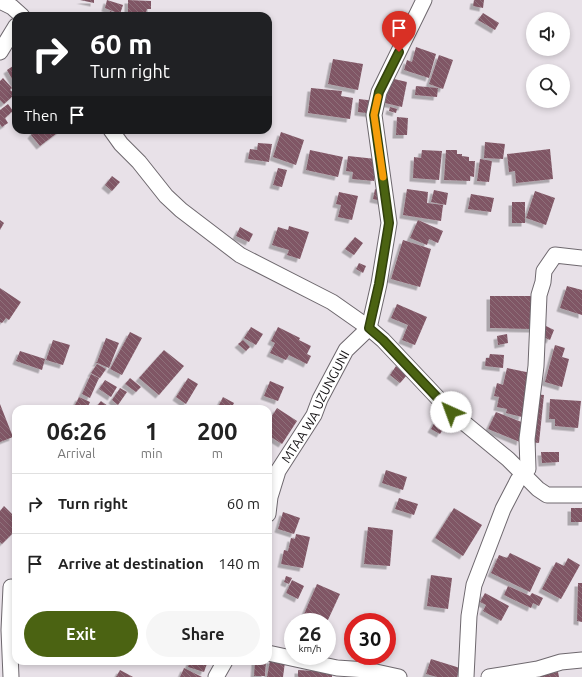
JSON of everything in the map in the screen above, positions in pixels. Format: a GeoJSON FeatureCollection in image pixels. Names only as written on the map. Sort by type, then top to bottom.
{"type":"FeatureCollection","features":[{"type":"Feature","properties":{"kind":"street"},"geometry":{"type":"LineString","coordinates":[[369,328],[379,284],[389,223],[374,115],[379,92],[424,0]]}},
{"type":"Feature","properties":{"kind":"street"},"geometry":{"type":"LineString","coordinates":[[0,1],[12,7],[18,12]]}},
{"type":"Feature","properties":{"kind":"street"},"geometry":{"type":"LineString","coordinates":[[0,52],[12,32]]}},
{"type":"Feature","properties":{"kind":"street"},"geometry":{"type":"LineString","coordinates":[[114,134],[121,144],[139,162],[166,196],[214,236],[240,255],[332,302],[369,328],[383,340],[451,412],[496,448],[547,495],[582,495]]}},
{"type":"Feature","properties":{"kind":"street"},"geometry":{"type":"LineString","coordinates":[[466,677],[470,602],[474,585],[503,509],[518,480],[528,469],[527,439],[536,366],[539,295],[543,282],[544,271],[555,255],[582,258]]}},
{"type":"Feature","properties":{"kind":"street","name":"MTAA WA UZUNGUNI"},"geometry":{"type":"LineString","coordinates":[[272,490],[278,471],[314,415],[320,399],[346,350],[369,328]]}},
{"type":"Feature","properties":{"kind":"street"},"geometry":{"type":"LineString","coordinates":[[11,587],[9,630],[11,677]]}},
{"type":"Feature","properties":{"kind":"street"},"geometry":{"type":"LineString","coordinates":[[272,654],[365,674],[399,677]]}},
{"type":"Feature","properties":{"kind":"street"},"geometry":{"type":"LineString","coordinates":[[489,677],[538,670],[561,662],[582,660]]}},
{"type":"Feature","properties":{"kind":"street"},"geometry":{"type":"LineString","coordinates":[[216,677],[223,665]]}},
{"type":"Feature","properties":{"kind":"building"},"geometry":{"type":"Polygon","coordinates":[[[80,0],[94,0],[94,3],[80,0]]]}},
{"type":"Feature","properties":{"kind":"building"},"geometry":{"type":"Polygon","coordinates":[[[107,0],[123,5],[121,12],[115,12],[105,8],[107,0]]]}},
{"type":"Feature","properties":{"kind":"building"},"geometry":{"type":"Polygon","coordinates":[[[128,0],[151,1],[151,9],[147,9],[146,12],[128,12],[128,0]]]}},
{"type":"Feature","properties":{"kind":"building"},"geometry":{"type":"Polygon","coordinates":[[[474,0],[484,0],[483,8],[473,6],[474,0]]]}},
{"type":"Feature","properties":{"kind":"building"},"geometry":{"type":"Polygon","coordinates":[[[483,13],[499,23],[495,30],[478,20],[483,13]]]}},
{"type":"Feature","properties":{"kind":"building"},"geometry":{"type":"Polygon","coordinates":[[[416,47],[436,54],[429,78],[404,70],[407,60],[412,62],[416,47]]]}},
{"type":"Feature","properties":{"kind":"building"},"geometry":{"type":"Polygon","coordinates":[[[439,55],[453,60],[443,89],[429,84],[439,55]]]}},
{"type":"Feature","properties":{"kind":"building"},"geometry":{"type":"Polygon","coordinates":[[[333,59],[363,64],[358,90],[328,84],[333,59]]]}},
{"type":"Feature","properties":{"kind":"building"},"geometry":{"type":"Polygon","coordinates":[[[12,67],[12,79],[7,70],[12,67]]]}},
{"type":"Feature","properties":{"kind":"building"},"geometry":{"type":"Polygon","coordinates":[[[3,78],[12,88],[10,90],[12,92],[12,97],[4,104],[0,100],[0,81],[3,78]]]}},
{"type":"Feature","properties":{"kind":"building"},"geometry":{"type":"Polygon","coordinates":[[[390,78],[407,82],[402,107],[385,103],[390,78]]]}},
{"type":"Feature","properties":{"kind":"building"},"geometry":{"type":"Polygon","coordinates":[[[416,86],[438,88],[437,97],[415,95],[416,86]]]}},
{"type":"Feature","properties":{"kind":"building"},"geometry":{"type":"Polygon","coordinates":[[[311,88],[342,91],[341,96],[353,98],[350,119],[308,113],[311,88]]]}},
{"type":"Feature","properties":{"kind":"building"},"geometry":{"type":"Polygon","coordinates":[[[359,99],[375,101],[374,114],[358,112],[359,99]]]}},
{"type":"Feature","properties":{"kind":"building"},"geometry":{"type":"Polygon","coordinates":[[[8,104],[12,110],[12,112],[5,118],[8,123],[2,127],[0,124],[0,110],[8,104]]]}},
{"type":"Feature","properties":{"kind":"building"},"geometry":{"type":"Polygon","coordinates":[[[390,107],[397,109],[396,113],[389,111],[390,107]]]}},
{"type":"Feature","properties":{"kind":"building"},"geometry":{"type":"Polygon","coordinates":[[[397,117],[408,118],[407,135],[396,135],[397,117]]]}},
{"type":"Feature","properties":{"kind":"building"},"geometry":{"type":"Polygon","coordinates":[[[281,132],[304,140],[296,165],[273,157],[281,132]]]}},
{"type":"Feature","properties":{"kind":"building"},"geometry":{"type":"Polygon","coordinates":[[[32,134],[56,134],[40,146],[31,135],[32,134]]]}},
{"type":"Feature","properties":{"kind":"building"},"geometry":{"type":"Polygon","coordinates":[[[485,142],[505,144],[503,159],[484,158],[485,142]]]}},
{"type":"Feature","properties":{"kind":"building"},"geometry":{"type":"Polygon","coordinates":[[[258,143],[272,144],[269,162],[248,159],[250,149],[257,150],[258,143]]]}},
{"type":"Feature","properties":{"kind":"building"},"geometry":{"type":"Polygon","coordinates":[[[550,149],[553,179],[516,183],[515,171],[509,172],[507,154],[550,149]]]}},
{"type":"Feature","properties":{"kind":"building"},"geometry":{"type":"Polygon","coordinates":[[[310,150],[343,157],[338,177],[306,170],[310,150]]]}},
{"type":"Feature","properties":{"kind":"building"},"geometry":{"type":"Polygon","coordinates":[[[422,150],[442,151],[439,180],[413,178],[414,157],[421,158],[422,150]]]}},
{"type":"Feature","properties":{"kind":"building"},"geometry":{"type":"Polygon","coordinates":[[[446,150],[457,150],[457,154],[462,154],[462,156],[469,157],[469,161],[475,161],[474,177],[470,176],[470,181],[444,180],[446,150]]]}},
{"type":"Feature","properties":{"kind":"building"},"geometry":{"type":"Polygon","coordinates":[[[348,156],[376,159],[374,181],[352,179],[353,172],[346,171],[348,156]]]}},
{"type":"Feature","properties":{"kind":"building"},"geometry":{"type":"Polygon","coordinates":[[[480,159],[492,161],[489,182],[477,181],[480,159]]]}},
{"type":"Feature","properties":{"kind":"building"},"geometry":{"type":"Polygon","coordinates":[[[278,168],[287,170],[282,187],[273,185],[278,168]]]}},
{"type":"Feature","properties":{"kind":"building"},"geometry":{"type":"Polygon","coordinates":[[[112,176],[120,182],[112,191],[105,185],[112,176]]]}},
{"type":"Feature","properties":{"kind":"building"},"geometry":{"type":"Polygon","coordinates":[[[375,189],[383,190],[382,201],[373,199],[375,189]]]}},
{"type":"Feature","properties":{"kind":"building"},"geometry":{"type":"Polygon","coordinates":[[[407,189],[428,192],[427,203],[443,205],[441,221],[403,215],[407,189]]]}},
{"type":"Feature","properties":{"kind":"building"},"geometry":{"type":"Polygon","coordinates":[[[434,190],[448,193],[446,205],[431,202],[434,190]]]}},
{"type":"Feature","properties":{"kind":"building"},"geometry":{"type":"Polygon","coordinates":[[[535,191],[555,198],[546,225],[526,218],[535,191]]]}},
{"type":"Feature","properties":{"kind":"building"},"geometry":{"type":"Polygon","coordinates":[[[339,192],[358,196],[352,220],[338,217],[341,205],[336,204],[339,192]]]}},
{"type":"Feature","properties":{"kind":"building"},"geometry":{"type":"Polygon","coordinates":[[[471,194],[494,198],[491,212],[468,209],[471,194]]]}},
{"type":"Feature","properties":{"kind":"building"},"geometry":{"type":"Polygon","coordinates":[[[512,202],[525,202],[525,223],[512,223],[512,202]]]}},
{"type":"Feature","properties":{"kind":"building"},"geometry":{"type":"Polygon","coordinates":[[[0,220],[4,223],[0,230],[0,220]]]}},
{"type":"Feature","properties":{"kind":"building"},"geometry":{"type":"Polygon","coordinates":[[[418,220],[443,231],[438,243],[429,239],[427,245],[410,238],[418,220]]]}},
{"type":"Feature","properties":{"kind":"building"},"geometry":{"type":"Polygon","coordinates":[[[289,226],[309,232],[300,259],[287,255],[289,250],[272,245],[278,227],[288,230],[289,226]]]}},
{"type":"Feature","properties":{"kind":"building"},"geometry":{"type":"Polygon","coordinates":[[[240,227],[253,234],[249,242],[236,236],[240,227]]]}},
{"type":"Feature","properties":{"kind":"building"},"geometry":{"type":"Polygon","coordinates":[[[355,237],[363,243],[354,255],[345,249],[355,237]]]}},
{"type":"Feature","properties":{"kind":"building"},"geometry":{"type":"Polygon","coordinates":[[[403,240],[431,249],[420,287],[391,279],[403,240]]]}},
{"type":"Feature","properties":{"kind":"building"},"geometry":{"type":"Polygon","coordinates":[[[359,263],[366,266],[363,273],[356,269],[359,263]]]}},
{"type":"Feature","properties":{"kind":"building"},"geometry":{"type":"Polygon","coordinates":[[[567,286],[582,290],[582,315],[560,308],[567,286]]]}},
{"type":"Feature","properties":{"kind":"building"},"geometry":{"type":"Polygon","coordinates":[[[0,288],[21,302],[9,320],[6,318],[2,323],[0,322],[0,288]]]}},
{"type":"Feature","properties":{"kind":"building"},"geometry":{"type":"Polygon","coordinates":[[[490,296],[534,296],[533,329],[490,328],[490,296]]]}},
{"type":"Feature","properties":{"kind":"building"},"geometry":{"type":"Polygon","coordinates":[[[397,304],[427,317],[415,345],[402,340],[408,325],[391,318],[397,304]]]}},
{"type":"Feature","properties":{"kind":"building"},"geometry":{"type":"Polygon","coordinates":[[[546,326],[554,330],[550,340],[541,336],[546,326]]]}},
{"type":"Feature","properties":{"kind":"building"},"geometry":{"type":"Polygon","coordinates":[[[251,327],[263,334],[256,345],[244,338],[251,327]]]}},
{"type":"Feature","properties":{"kind":"building"},"geometry":{"type":"Polygon","coordinates":[[[278,327],[300,338],[299,340],[311,346],[307,354],[311,356],[307,364],[289,355],[286,360],[270,353],[275,343],[271,341],[278,327]]]}},
{"type":"Feature","properties":{"kind":"building"},"geometry":{"type":"Polygon","coordinates":[[[130,332],[142,338],[122,375],[110,369],[130,332]]]}},
{"type":"Feature","properties":{"kind":"building"},"geometry":{"type":"Polygon","coordinates":[[[507,334],[508,343],[498,345],[497,336],[507,334]]]}},
{"type":"Feature","properties":{"kind":"building"},"geometry":{"type":"Polygon","coordinates":[[[106,338],[119,343],[109,368],[95,362],[97,362],[106,338]]]}},
{"type":"Feature","properties":{"kind":"building"},"geometry":{"type":"Polygon","coordinates":[[[53,340],[70,345],[63,365],[46,360],[53,340]]]}},
{"type":"Feature","properties":{"kind":"building"},"geometry":{"type":"Polygon","coordinates":[[[243,340],[250,347],[246,351],[238,344],[243,340]]]}},
{"type":"Feature","properties":{"kind":"building"},"geometry":{"type":"Polygon","coordinates":[[[555,345],[565,348],[562,357],[569,359],[562,387],[545,382],[555,345]]]}},
{"type":"Feature","properties":{"kind":"building"},"geometry":{"type":"Polygon","coordinates":[[[164,350],[184,366],[159,395],[139,378],[164,350]]]}},
{"type":"Feature","properties":{"kind":"building"},"geometry":{"type":"Polygon","coordinates":[[[20,351],[45,359],[42,370],[16,361],[20,351]]]}},
{"type":"Feature","properties":{"kind":"building"},"geometry":{"type":"Polygon","coordinates":[[[490,354],[504,355],[503,368],[485,366],[486,358],[489,358],[490,354]]]}},
{"type":"Feature","properties":{"kind":"building"},"geometry":{"type":"Polygon","coordinates":[[[97,364],[106,369],[100,378],[91,373],[97,364]]]}},
{"type":"Feature","properties":{"kind":"building"},"geometry":{"type":"Polygon","coordinates":[[[396,366],[407,375],[400,383],[390,375],[396,366]]]}},
{"type":"Feature","properties":{"kind":"building"},"geometry":{"type":"Polygon","coordinates":[[[507,368],[531,373],[522,417],[506,413],[507,409],[497,407],[499,397],[494,396],[497,383],[503,385],[507,368]]]}},
{"type":"Feature","properties":{"kind":"building"},"geometry":{"type":"Polygon","coordinates":[[[91,374],[99,378],[90,398],[82,394],[91,374]]]}},
{"type":"Feature","properties":{"kind":"building"},"geometry":{"type":"Polygon","coordinates":[[[130,378],[141,387],[136,392],[125,384],[130,378]]]}},
{"type":"Feature","properties":{"kind":"building"},"geometry":{"type":"Polygon","coordinates":[[[188,378],[198,384],[186,404],[176,397],[188,378]]]}},
{"type":"Feature","properties":{"kind":"building"},"geometry":{"type":"Polygon","coordinates":[[[105,380],[117,387],[111,397],[99,389],[105,380]]]}},
{"type":"Feature","properties":{"kind":"building"},"geometry":{"type":"Polygon","coordinates":[[[270,381],[284,387],[278,401],[264,396],[270,381]]]}},
{"type":"Feature","properties":{"kind":"building"},"geometry":{"type":"Polygon","coordinates":[[[120,388],[127,392],[118,405],[112,400],[120,388]]]}},
{"type":"Feature","properties":{"kind":"building"},"geometry":{"type":"Polygon","coordinates":[[[534,394],[544,395],[539,443],[529,442],[534,394]]]}},
{"type":"Feature","properties":{"kind":"building"},"geometry":{"type":"Polygon","coordinates":[[[79,397],[90,402],[89,405],[75,405],[79,397]]]}},
{"type":"Feature","properties":{"kind":"building"},"geometry":{"type":"Polygon","coordinates":[[[223,397],[234,403],[233,405],[219,405],[223,397]]]}},
{"type":"Feature","properties":{"kind":"building"},"geometry":{"type":"Polygon","coordinates":[[[550,399],[581,401],[578,428],[555,426],[555,419],[549,419],[550,399]]]}},
{"type":"Feature","properties":{"kind":"building"},"geometry":{"type":"Polygon","coordinates":[[[101,401],[106,405],[98,405],[101,401]]]}},
{"type":"Feature","properties":{"kind":"building"},"geometry":{"type":"Polygon","coordinates":[[[0,404],[12,437],[0,442],[0,404]]]}},
{"type":"Feature","properties":{"kind":"building"},"geometry":{"type":"Polygon","coordinates":[[[277,408],[297,421],[282,444],[272,438],[272,416],[277,408]]]}},
{"type":"Feature","properties":{"kind":"building"},"geometry":{"type":"Polygon","coordinates":[[[496,412],[524,423],[520,442],[488,429],[496,412]]]}},
{"type":"Feature","properties":{"kind":"building"},"geometry":{"type":"Polygon","coordinates":[[[436,420],[445,426],[440,434],[431,429],[436,420]]]}},
{"type":"Feature","properties":{"kind":"building"},"geometry":{"type":"Polygon","coordinates":[[[541,452],[559,452],[559,462],[542,463],[541,452]]]}},
{"type":"Feature","properties":{"kind":"building"},"geometry":{"type":"Polygon","coordinates":[[[386,470],[407,477],[403,490],[382,483],[386,470]]]}},
{"type":"Feature","properties":{"kind":"building"},"geometry":{"type":"Polygon","coordinates":[[[399,498],[418,504],[414,515],[395,509],[399,498]]]}},
{"type":"Feature","properties":{"kind":"building"},"geometry":{"type":"Polygon","coordinates":[[[4,506],[12,514],[12,534],[2,544],[0,542],[0,511],[4,506]]]}},
{"type":"Feature","properties":{"kind":"building"},"geometry":{"type":"Polygon","coordinates":[[[454,508],[482,525],[463,556],[435,538],[454,508]]]}},
{"type":"Feature","properties":{"kind":"building"},"geometry":{"type":"Polygon","coordinates":[[[571,508],[582,508],[582,522],[571,522],[571,508]]]}},
{"type":"Feature","properties":{"kind":"building"},"geometry":{"type":"Polygon","coordinates":[[[283,512],[300,518],[294,534],[278,529],[283,512]]]}},
{"type":"Feature","properties":{"kind":"building"},"geometry":{"type":"Polygon","coordinates":[[[368,527],[393,530],[390,566],[364,564],[368,527]]]}},
{"type":"Feature","properties":{"kind":"building"},"geometry":{"type":"Polygon","coordinates":[[[296,534],[310,537],[303,568],[281,564],[284,550],[288,551],[291,538],[295,539],[296,534]]]}},
{"type":"Feature","properties":{"kind":"building"},"geometry":{"type":"Polygon","coordinates":[[[510,553],[541,568],[530,592],[491,573],[499,555],[507,558],[510,553]]]}},
{"type":"Feature","properties":{"kind":"building"},"geometry":{"type":"Polygon","coordinates":[[[568,558],[580,565],[561,599],[542,589],[556,562],[564,566],[568,558]]]}},
{"type":"Feature","properties":{"kind":"building"},"geometry":{"type":"Polygon","coordinates":[[[431,575],[452,578],[448,609],[427,606],[431,575]]]}},
{"type":"Feature","properties":{"kind":"building"},"geometry":{"type":"Polygon","coordinates":[[[286,576],[292,578],[289,584],[284,582],[286,576]]]}},
{"type":"Feature","properties":{"kind":"building"},"geometry":{"type":"Polygon","coordinates":[[[292,580],[304,586],[298,599],[286,593],[292,580]]]}},
{"type":"Feature","properties":{"kind":"building"},"geometry":{"type":"Polygon","coordinates":[[[578,583],[582,583],[582,622],[577,621],[578,583]]]}},
{"type":"Feature","properties":{"kind":"building"},"geometry":{"type":"Polygon","coordinates":[[[317,584],[340,594],[331,613],[304,613],[317,584]]]}},
{"type":"Feature","properties":{"kind":"building"},"geometry":{"type":"Polygon","coordinates":[[[508,586],[530,596],[532,593],[543,598],[539,606],[533,603],[531,608],[504,595],[508,586]]]}},
{"type":"Feature","properties":{"kind":"building"},"geometry":{"type":"Polygon","coordinates":[[[485,593],[509,606],[501,621],[483,611],[486,605],[480,602],[485,593]]]}},
{"type":"Feature","properties":{"kind":"building"},"geometry":{"type":"Polygon","coordinates":[[[431,659],[460,668],[457,677],[437,677],[426,674],[431,659]]]}},
{"type":"Feature","properties":{"kind":"building"},"geometry":{"type":"Polygon","coordinates":[[[272,660],[284,662],[283,677],[267,677],[269,665],[272,665],[272,660]]]}},
{"type":"Feature","properties":{"kind":"building"},"geometry":{"type":"Polygon","coordinates":[[[189,665],[207,665],[204,672],[188,667],[189,665]]]}},
{"type":"Feature","properties":{"kind":"building"},"geometry":{"type":"Polygon","coordinates":[[[255,665],[266,665],[265,676],[254,676],[255,665]]]}},
{"type":"Feature","properties":{"kind":"building"},"geometry":{"type":"Polygon","coordinates":[[[184,668],[202,677],[180,677],[184,668]]]}},
{"type":"Feature","properties":{"kind":"building"},"geometry":{"type":"Polygon","coordinates":[[[120,670],[133,677],[116,677],[120,670]]]}},
{"type":"Feature","properties":{"kind":"building"},"geometry":{"type":"Polygon","coordinates":[[[298,670],[332,672],[332,677],[298,677],[298,670]]]}},
{"type":"Feature","properties":{"kind":"building"},"geometry":{"type":"Polygon","coordinates":[[[558,672],[559,677],[539,677],[539,674],[558,672]]]}},
{"type":"Feature","properties":{"kind":"slow traffic"},"geometry":{"type":"LineString","coordinates":[[378,97],[374,115],[383,177]]}},
{"type":"Feature","properties":{"kind":"route"},"geometry":{"type":"LineString","coordinates":[[399,52],[379,92],[374,115],[376,136],[388,205],[389,223],[379,284],[369,328],[383,340],[451,412]]}}]}
